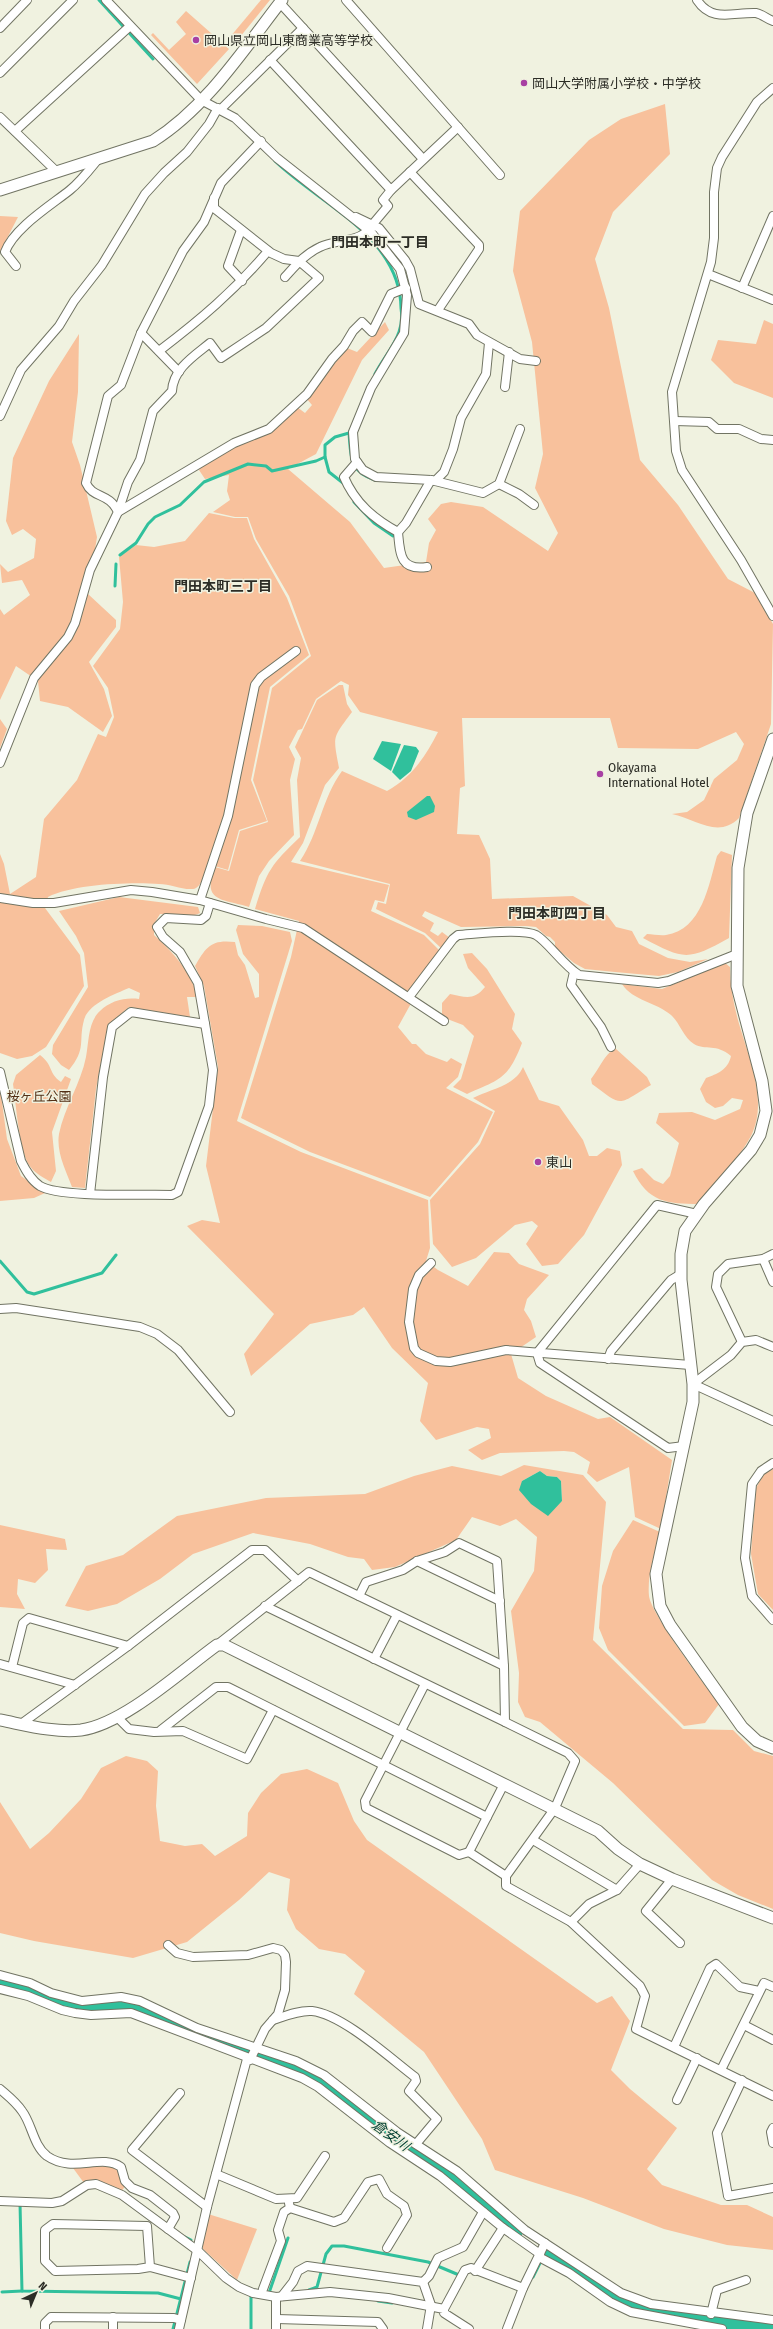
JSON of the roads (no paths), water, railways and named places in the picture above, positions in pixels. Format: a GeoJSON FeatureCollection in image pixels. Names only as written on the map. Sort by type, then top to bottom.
{"type":"FeatureCollection","features":[{"type":"Feature","properties":{"kind":"street"},"geometry":{"type":"LineString","coordinates":[[0,28],[27,0]]}},
{"type":"Feature","properties":{"kind":"street"},"geometry":{"type":"LineString","coordinates":[[0,73],[73,0]]}},
{"type":"Feature","properties":{"kind":"street"},"geometry":{"type":"LineString","coordinates":[[106,0],[129,27],[201,100],[219,108],[235,118],[299,176],[351,216],[367,231],[371,232],[393,258],[400,269],[406,311],[404,333],[371,388],[354,432],[355,464],[344,477],[350,490],[365,509],[379,522],[398,532]]}},
{"type":"Feature","properties":{"kind":"street"},"geometry":{"type":"LineString","coordinates":[[346,0],[500,175]]}},
{"type":"Feature","properties":{"kind":"street"},"geometry":{"type":"LineString","coordinates":[[697,0],[705,10],[714,15],[756,13],[773,21]]}},
{"type":"Feature","properties":{"kind":"street"},"geometry":{"type":"LineString","coordinates":[[0,190],[152,141],[173,128],[201,100],[281,1],[303,28],[423,159]]}},
{"type":"Feature","properties":{"kind":"street"},"geometry":{"type":"LineString","coordinates":[[15,131],[129,27]]}},
{"type":"Feature","properties":{"kind":"street"},"geometry":{"type":"LineString","coordinates":[[0,416],[2,406],[21,370],[59,326],[74,301],[102,265],[145,194],[164,173],[187,152],[209,124],[219,108],[303,28]]}},
{"type":"Feature","properties":{"kind":"street"},"geometry":{"type":"LineString","coordinates":[[270,60],[392,190]]}},
{"type":"Feature","properties":{"kind":"street"},"geometry":{"type":"LineString","coordinates":[[773,88],[758,102],[722,157],[717,168],[713,205],[714,238],[708,274],[672,392],[676,451],[682,470],[741,560],[773,616]]}},
{"type":"Feature","properties":{"kind":"street"},"geometry":{"type":"LineString","coordinates":[[0,117],[57,172]]}},
{"type":"Feature","properties":{"kind":"street"},"geometry":{"type":"LineString","coordinates":[[367,231],[388,206],[383,200],[423,159],[458,127]]}},
{"type":"Feature","properties":{"kind":"street"},"geometry":{"type":"LineString","coordinates":[[118,512],[113,502],[89,490],[86,483],[108,396],[121,385],[141,333],[183,251],[204,222],[221,184],[261,141]]}},
{"type":"Feature","properties":{"kind":"street"},"geometry":{"type":"LineString","coordinates":[[16,266],[6,252],[9,244],[40,213],[70,190],[100,158]]}},
{"type":"Feature","properties":{"kind":"street"},"geometry":{"type":"LineString","coordinates":[[410,172],[479,244],[479,249],[438,310]]}},
{"type":"Feature","properties":{"kind":"street"},"geometry":{"type":"LineString","coordinates":[[0,763],[34,678],[68,637],[75,623],[90,570],[118,512],[128,482],[140,460],[153,412],[172,391],[179,372],[210,343],[221,358],[266,328],[319,278],[300,260],[284,259],[268,251],[214,208],[214,197]]}},
{"type":"Feature","properties":{"kind":"street"},"geometry":{"type":"LineString","coordinates":[[742,288],[773,216]]}},
{"type":"Feature","properties":{"kind":"street"},"geometry":{"type":"LineString","coordinates":[[285,277],[300,260],[320,246],[379,228],[405,260],[410,269],[419,304],[438,310],[469,324],[477,335],[520,359],[536,361]]}},
{"type":"Feature","properties":{"kind":"street"},"geometry":{"type":"LineString","coordinates":[[241,230],[228,266],[242,281]]}},
{"type":"Feature","properties":{"kind":"street"},"geometry":{"type":"LineString","coordinates":[[159,351],[208,314],[242,281],[268,251]]}},
{"type":"Feature","properties":{"kind":"street"},"geometry":{"type":"LineString","coordinates":[[708,274],[773,300]]}},
{"type":"Feature","properties":{"kind":"street"},"geometry":{"type":"LineString","coordinates":[[118,512],[234,443],[269,429],[307,394],[332,359],[344,346],[352,331],[362,322],[372,332],[391,294],[402,290]]}},
{"type":"Feature","properties":{"kind":"street"},"geometry":{"type":"LineString","coordinates":[[141,333],[179,372]]}},
{"type":"Feature","properties":{"kind":"street"},"geometry":{"type":"LineString","coordinates":[[427,567],[415,569],[408,566],[401,554],[398,532],[406,523],[433,480],[444,472],[453,449],[461,418],[486,374],[490,343]]}},
{"type":"Feature","properties":{"kind":"street"},"geometry":{"type":"LineString","coordinates":[[505,387],[509,352]]}},
{"type":"Feature","properties":{"kind":"street"},"geometry":{"type":"LineString","coordinates":[[675,421],[709,422],[717,429],[739,429],[761,439],[773,440]]}},
{"type":"Feature","properties":{"kind":"street"},"geometry":{"type":"LineString","coordinates":[[355,464],[376,477],[433,480],[483,493],[499,484],[520,429]]}},
{"type":"Feature","properties":{"kind":"street"},"geometry":{"type":"LineString","coordinates":[[499,484],[519,494],[534,505]]}},
{"type":"Feature","properties":{"kind":"street"},"geometry":{"type":"LineString","coordinates":[[200,900],[228,816],[255,685],[261,677],[296,651]]}},
{"type":"Feature","properties":{"kind":"street"},"geometry":{"type":"LineString","coordinates":[[773,739],[747,813],[741,839],[738,868],[737,986],[762,1081],[765,1100],[765,1120],[760,1135],[751,1150],[697,1214],[685,1231],[681,1254],[681,1274],[693,1384],[693,1402],[656,1574],[660,1606],[670,1624],[742,1727],[756,1741],[773,1748]]}},
{"type":"Feature","properties":{"kind":"street"},"geometry":{"type":"LineString","coordinates":[[0,898],[32,903],[54,903],[131,890],[200,900],[303,928],[444,1021]]}},
{"type":"Feature","properties":{"kind":"street"},"geometry":{"type":"LineString","coordinates":[[0,1072],[22,1162],[28,1175],[39,1186],[48,1189],[90,1194],[172,1195],[178,1192],[209,1106],[213,1070],[198,983],[180,952],[163,938],[157,927],[166,918],[201,920],[206,916],[210,903]]}},
{"type":"Feature","properties":{"kind":"street"},"geometry":{"type":"LineString","coordinates":[[409,997],[453,939],[458,935],[526,932],[536,935],[568,968],[579,975],[658,983],[669,981],[737,954]]}},
{"type":"Feature","properties":{"kind":"street"},"geometry":{"type":"LineString","coordinates":[[574,972],[571,985],[601,1027],[611,1047]]}},
{"type":"Feature","properties":{"kind":"street"},"geometry":{"type":"LineString","coordinates":[[90,1194],[103,1077],[112,1027],[131,1012],[205,1024]]}},
{"type":"Feature","properties":{"kind":"street"},"geometry":{"type":"LineString","coordinates":[[537,1353],[657,1205],[697,1214]]}},
{"type":"Feature","properties":{"kind":"street"},"geometry":{"type":"LineString","coordinates":[[742,1342],[716,1287],[718,1274],[728,1264],[763,1259],[773,1254]]}},
{"type":"Feature","properties":{"kind":"street"},"geometry":{"type":"LineString","coordinates":[[763,1259],[773,1282]]}},
{"type":"Feature","properties":{"kind":"street"},"geometry":{"type":"LineString","coordinates":[[430,1263],[419,1275],[413,1289],[409,1322],[414,1348],[418,1353],[436,1361],[450,1362],[506,1350],[690,1365]]}},
{"type":"Feature","properties":{"kind":"street"},"geometry":{"type":"LineString","coordinates":[[608,1359],[611,1351],[671,1280],[681,1274]]}},
{"type":"Feature","properties":{"kind":"street"},"geometry":{"type":"LineString","coordinates":[[0,1309],[16,1308],[93,1321],[107,1320],[146,1329],[157,1334],[178,1350],[230,1412]]}},
{"type":"Feature","properties":{"kind":"street"},"geometry":{"type":"LineString","coordinates":[[693,1384],[731,1356],[742,1342],[756,1340],[773,1347]]}},
{"type":"Feature","properties":{"kind":"street"},"geometry":{"type":"LineString","coordinates":[[537,1353],[540,1363],[668,1448],[684,1446]]}},
{"type":"Feature","properties":{"kind":"street"},"geometry":{"type":"LineString","coordinates":[[693,1384],[773,1421]]}},
{"type":"Feature","properties":{"kind":"street"},"geometry":{"type":"LineString","coordinates":[[773,1463],[761,1471],[752,1484],[745,1558],[752,1596],[773,1620]]}},
{"type":"Feature","properties":{"kind":"street"},"geometry":{"type":"LineString","coordinates":[[359,1596],[366,1582],[403,1570],[417,1561],[445,1552],[459,1543],[497,1561],[504,1666],[505,1722]]}},
{"type":"Feature","properties":{"kind":"street"},"geometry":{"type":"LineString","coordinates":[[21,1724],[128,1646],[252,1550],[266,1550],[298,1581]]}},
{"type":"Feature","properties":{"kind":"street"},"geometry":{"type":"LineString","coordinates":[[417,1561],[500,1601]]}},
{"type":"Feature","properties":{"kind":"street"},"geometry":{"type":"LineString","coordinates":[[0,1720],[56,1730],[80,1730],[98,1727],[118,1718],[217,1645],[309,1572],[504,1666]]}},
{"type":"Feature","properties":{"kind":"street"},"geometry":{"type":"LineString","coordinates":[[266,1606],[568,1753],[575,1761],[555,1808],[534,1840],[506,1876],[506,1886],[571,1922],[640,1986],[645,1996],[636,2029],[773,2096]]}},
{"type":"Feature","properties":{"kind":"street"},"geometry":{"type":"LineString","coordinates":[[374,1659],[397,1615]]}},
{"type":"Feature","properties":{"kind":"street"},"geometry":{"type":"LineString","coordinates":[[12,1667],[23,1623],[29,1618],[128,1646]]}},
{"type":"Feature","properties":{"kind":"street"},"geometry":{"type":"LineString","coordinates":[[217,1645],[233,1648],[504,1784],[555,1808],[598,1831],[618,1849],[640,1864],[672,1879],[773,1918]]}},
{"type":"Feature","properties":{"kind":"street"},"geometry":{"type":"LineString","coordinates":[[0,1664],[75,1685]]}},
{"type":"Feature","properties":{"kind":"street"},"geometry":{"type":"LineString","coordinates":[[425,1684],[365,1801],[366,1808],[460,1855],[469,1852],[504,1784]]}},
{"type":"Feature","properties":{"kind":"street"},"geometry":{"type":"LineString","coordinates":[[162,1730],[216,1687],[228,1687],[487,1817]]}},
{"type":"Feature","properties":{"kind":"street"},"geometry":{"type":"LineString","coordinates":[[118,1718],[129,1728],[154,1732],[162,1730],[183,1731],[247,1759],[273,1710]]}},
{"type":"Feature","properties":{"kind":"street"},"geometry":{"type":"LineString","coordinates":[[534,1840],[617,1890]]}},
{"type":"Feature","properties":{"kind":"street"},"geometry":{"type":"LineString","coordinates":[[469,1852],[506,1876]]}},
{"type":"Feature","properties":{"kind":"street"},"geometry":{"type":"LineString","coordinates":[[571,1922],[589,1904],[617,1890],[640,1864]]}},
{"type":"Feature","properties":{"kind":"street"},"geometry":{"type":"LineString","coordinates":[[672,1879],[646,1911],[680,1943]]}},
{"type":"Feature","properties":{"kind":"street"},"geometry":{"type":"LineString","coordinates":[[168,1945],[177,1953],[193,1957],[248,1955],[273,1948],[281,1950],[285,1955],[286,1962],[285,1990],[278,2014],[265,2030],[257,2048],[248,2059],[207,2207],[198,2251],[188,2277],[177,2319],[179,2329]]}},
{"type":"Feature","properties":{"kind":"street"},"geometry":{"type":"LineString","coordinates":[[674,2047],[710,1968],[716,1964],[740,1987],[759,1992]]}},
{"type":"Feature","properties":{"kind":"street"},"geometry":{"type":"LineString","coordinates":[[0,1975],[30,1983],[51,1993],[82,2001],[121,1997],[140,2001],[196,2028],[296,2061],[324,2075],[416,2144],[457,2171],[522,2228],[628,2297],[705,2320],[722,2329]]}},
{"type":"Feature","properties":{"kind":"street"},"geometry":{"type":"LineString","coordinates":[[28,1996],[30,1983]]}},
{"type":"Feature","properties":{"kind":"street"},"geometry":{"type":"LineString","coordinates":[[721,2070],[764,1983],[773,1987]]}},
{"type":"Feature","properties":{"kind":"street"},"geometry":{"type":"LineString","coordinates":[[0,1989],[28,1996],[62,2010],[75,2013],[91,2015],[131,2013],[248,2059],[302,2078],[318,2087],[390,2143],[452,2185],[483,2212],[539,2255],[569,2273],[610,2302],[631,2312],[705,2320],[773,2320]]}},
{"type":"Feature","properties":{"kind":"street"},"geometry":{"type":"LineString","coordinates":[[273,2020],[303,2012],[322,2013],[359,2032],[415,2077],[416,2081],[409,2091],[437,2119],[416,2144]]}},
{"type":"Feature","properties":{"kind":"street"},"geometry":{"type":"LineString","coordinates":[[744,2026],[773,2040]]}},
{"type":"Feature","properties":{"kind":"street"},"geometry":{"type":"LineString","coordinates":[[676,2100],[697,2058]]}},
{"type":"Feature","properties":{"kind":"street"},"geometry":{"type":"LineString","coordinates":[[742,2080],[717,2133],[728,2196],[773,2188]]}},
{"type":"Feature","properties":{"kind":"street"},"geometry":{"type":"LineString","coordinates":[[0,2089],[22,2111],[39,2147],[47,2155],[73,2165],[94,2162],[115,2162],[121,2167],[125,2181],[132,2188],[150,2195],[173,2213],[175,2217],[168,2229]]}},
{"type":"Feature","properties":{"kind":"street"},"geometry":{"type":"LineString","coordinates":[[180,2093],[132,2150],[207,2207]]}},
{"type":"Feature","properties":{"kind":"street"},"geometry":{"type":"LineString","coordinates":[[773,2128],[771,2132],[773,2143]]}},
{"type":"Feature","properties":{"kind":"street"},"geometry":{"type":"LineString","coordinates":[[216,2174],[276,2198],[297,2198],[325,2156]]}},
{"type":"Feature","properties":{"kind":"street"},"geometry":{"type":"LineString","coordinates":[[290,2208],[334,2222],[344,2218],[368,2182],[379,2179],[387,2194],[404,2206],[407,2215],[387,2248]]}},
{"type":"Feature","properties":{"kind":"street"},"geometry":{"type":"LineString","coordinates":[[0,2200],[52,2203],[62,2201],[87,2185],[96,2184],[114,2190],[198,2251],[239,2287],[253,2293],[281,2295],[330,2292],[444,2309]]}},
{"type":"Feature","properties":{"kind":"street"},"geometry":{"type":"LineString","coordinates":[[288,2198],[290,2208]]}},
{"type":"Feature","properties":{"kind":"street"},"geometry":{"type":"LineString","coordinates":[[263,2289],[281,2241],[278,2230],[284,2212],[290,2208]]}},
{"type":"Feature","properties":{"kind":"street"},"geometry":{"type":"LineString","coordinates":[[145,2212],[150,2267]]}},
{"type":"Feature","properties":{"kind":"street"},"geometry":{"type":"LineString","coordinates":[[423,2282],[438,2258],[463,2247],[483,2212]]}},
{"type":"Feature","properties":{"kind":"street"},"geometry":{"type":"LineString","coordinates":[[147,2226],[53,2224],[45,2230],[45,2261],[55,2271],[138,2269],[150,2267],[188,2277]]}},
{"type":"Feature","properties":{"kind":"street"},"geometry":{"type":"LineString","coordinates":[[475,2271],[503,2228]]}},
{"type":"Feature","properties":{"kind":"street"},"geometry":{"type":"LineString","coordinates":[[516,2237],[522,2228]]}},
{"type":"Feature","properties":{"kind":"street"},"geometry":{"type":"LineString","coordinates":[[507,2329],[523,2288],[545,2243]]}},
{"type":"Feature","properties":{"kind":"street"},"geometry":{"type":"LineString","coordinates":[[276,2329],[281,2295],[293,2282],[298,2271],[307,2266],[423,2282]]}},
{"type":"Feature","properties":{"kind":"street"},"geometry":{"type":"LineString","coordinates":[[469,2329],[444,2313],[444,2309],[465,2270],[471,2268],[475,2271],[523,2288]]}},
{"type":"Feature","properties":{"kind":"street"},"geometry":{"type":"LineString","coordinates":[[705,2320],[717,2290],[734,2286],[746,2280]]}},
{"type":"Feature","properties":{"kind":"street"},"geometry":{"type":"LineString","coordinates":[[423,2282],[430,2308],[427,2329]]}},
{"type":"Feature","properties":{"kind":"street"},"geometry":{"type":"LineString","coordinates":[[45,2329],[45,2323],[51,2317],[177,2319]]}},
{"type":"Feature","properties":{"kind":"street"},"geometry":{"type":"LineString","coordinates":[[113,2317],[113,2329]]}},
{"type":"Feature","properties":{"kind":"street"},"geometry":{"type":"LineString","coordinates":[[277,2319],[378,2322],[383,2329]]}},
{"type":"Feature","properties":{"kind":"waterway"},"geometry":{"type":"LineString","coordinates":[[99,0],[153,59]]}},
{"type":"Feature","properties":{"kind":"waterway"},"geometry":{"type":"LineString","coordinates":[[275,161],[293,177],[334,207],[354,224],[372,241],[387,261],[397,283],[402,317],[399,332],[394,343],[375,374]]}},
{"type":"Feature","properties":{"kind":"waterway"},"geometry":{"type":"LineString","coordinates":[[120,555],[136,543],[148,524],[155,517],[180,505],[204,482],[248,464],[266,466],[272,471],[316,461],[325,457],[325,445],[335,437],[349,433],[350,431]]}},
{"type":"Feature","properties":{"kind":"waterway"},"geometry":{"type":"LineString","coordinates":[[349,433],[351,456],[356,468],[366,476],[375,480]]}},
{"type":"Feature","properties":{"kind":"waterway"},"geometry":{"type":"LineString","coordinates":[[325,457],[329,472],[343,483]]}},
{"type":"Feature","properties":{"kind":"waterway"},"geometry":{"type":"LineString","coordinates":[[354,502],[374,523],[393,536]]}},
{"type":"Feature","properties":{"kind":"waterway"},"geometry":{"type":"LineString","coordinates":[[115,586],[116,564]]}},
{"type":"Feature","properties":{"kind":"waterway"},"geometry":{"type":"LineString","coordinates":[[0,1261],[27,1292],[34,1294],[102,1273],[116,1255]]}},
{"type":"Feature","properties":{"kind":"waterway","name":"倉安川"},"geometry":{"type":"LineString","coordinates":[[0,1983],[21,1988]]}},
{"type":"Feature","properties":{"kind":"waterway","name":"倉安川"},"geometry":{"type":"LineString","coordinates":[[36,1992],[80,2009],[127,2007],[245,2051]]}},
{"type":"Feature","properties":{"kind":"waterway","name":"倉安川"},"geometry":{"type":"LineString","coordinates":[[259,2057],[301,2069],[325,2084],[393,2139],[447,2173],[515,2230]]}},
{"type":"Feature","properties":{"kind":"waterway"},"geometry":{"type":"LineString","coordinates":[[20,2203],[22,2291],[158,2293],[181,2299]]}},
{"type":"Feature","properties":{"kind":"waterway"},"geometry":{"type":"LineString","coordinates":[[185,2237],[191,2240]]}},
{"type":"Feature","properties":{"kind":"waterway"},"geometry":{"type":"LineString","coordinates":[[269,2293],[288,2238]]}},
{"type":"Feature","properties":{"kind":"waterway"},"geometry":{"type":"LineString","coordinates":[[309,2290],[317,2287],[326,2254],[332,2246],[344,2246],[428,2262],[459,2275],[458,2277]]}},
{"type":"Feature","properties":{"kind":"waterway","name":"倉安川"},"geometry":{"type":"LineString","coordinates":[[545,2252],[607,2294],[637,2308],[696,2318],[773,2327]]}},
{"type":"Feature","properties":{"kind":"waterway"},"geometry":{"type":"LineString","coordinates":[[533,2277],[541,2261]]}},
{"type":"Feature","properties":{"kind":"waterway"},"geometry":{"type":"LineString","coordinates":[[173,2329],[190,2262]]}},
{"type":"Feature","properties":{"kind":"waterway"},"geometry":{"type":"LineString","coordinates":[[2,2292],[22,2291]]}},
{"type":"Feature","properties":{"kind":"waterway"},"geometry":{"type":"LineString","coordinates":[[251,2294],[251,2329]]}},
{"type":"Feature","properties":{"kind":"waterway"},"geometry":{"type":"LineString","coordinates":[[378,2301],[392,2303]]}},
{"type":"Feature","properties":{"kind":"place","name":"岡山県立岡山東商業高等学校"},"geometry":{"type":"Point","coordinates":[196,40]}},
{"type":"Feature","properties":{"kind":"place","name":"岡山大学附属小学校・中学校"},"geometry":{"type":"Point","coordinates":[524,83]}},
{"type":"Feature","properties":{"kind":"place","name":"Okayama International Hotel"},"geometry":{"type":"Point","coordinates":[600,774]}},
{"type":"Feature","properties":{"kind":"place","name":"東山"},"geometry":{"type":"Point","coordinates":[538,1162]}},
{"type":"Feature","properties":{"kind":"district","name":"門田本町一丁目"},"geometry":{"type":"Point","coordinates":[380,242]}},
{"type":"Feature","properties":{"kind":"district","name":"門田本町三丁目"},"geometry":{"type":"Point","coordinates":[223,586]}},
{"type":"Feature","properties":{"kind":"district","name":"門田本町四丁目"},"geometry":{"type":"Point","coordinates":[557,913]}},
{"type":"Feature","properties":{"kind":"park label","name":"桜ヶ丘公園"},"geometry":{"type":"Point","coordinates":[39,1096]}}]}
